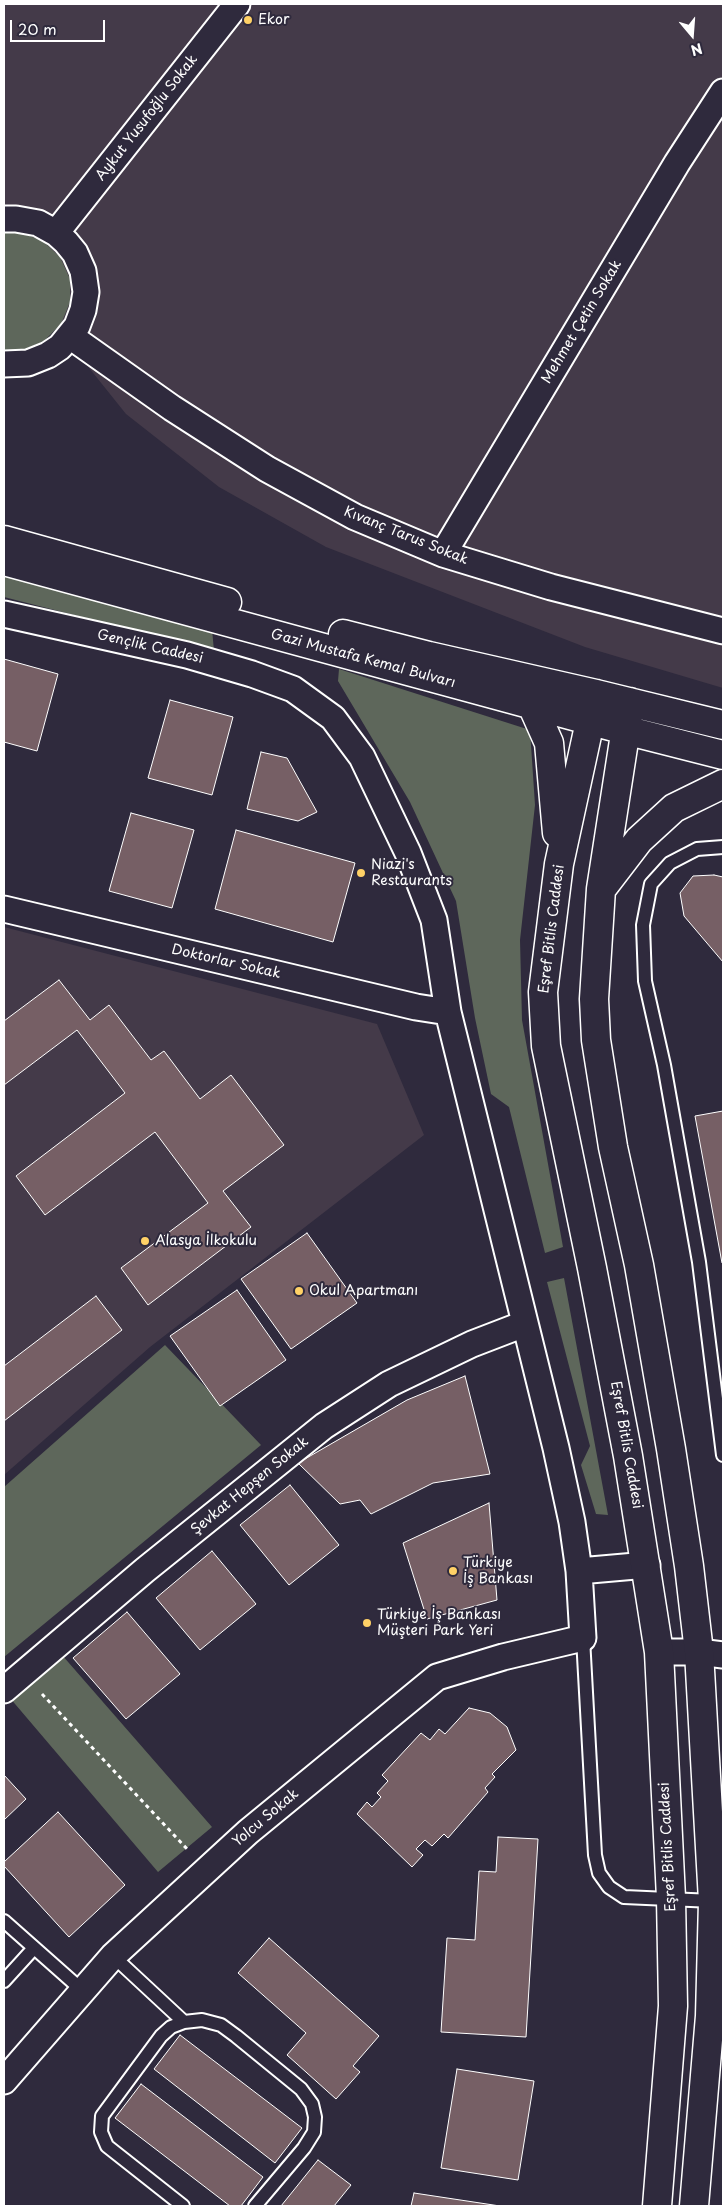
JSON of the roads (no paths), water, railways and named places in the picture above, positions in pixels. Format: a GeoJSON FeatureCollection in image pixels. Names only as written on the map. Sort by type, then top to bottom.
{"type":"FeatureCollection","features":[{"type":"Feature","properties":{"kind":"main road","name":"Gazi Mustafa Kemal Bulvarı"},"geometry":{"type":"LineString","coordinates":[[4,540],[429,656],[630,702],[723,726]]}},
{"type":"Feature","properties":{"kind":"main road","name":"Gazi Mustafa Kemal Bulvarı"},"geometry":{"type":"LineString","coordinates":[[4,561],[723,755]]}},
{"type":"Feature","properties":{"kind":"main road","name":"Eşref Bitlis Caddesi"},"geometry":{"type":"LineString","coordinates":[[596,694],[559,864],[543,992],[546,1046],[596,1287],[628,1456],[659,1652],[671,1898],[673,2006],[657,2206]]}},
{"type":"Feature","properties":{"kind":"main road"},"geometry":{"type":"LineString","coordinates":[[630,702],[601,889],[594,998],[596,1040],[613,1148],[639,1265],[672,1449],[689,1566],[711,1654],[713,1901],[710,2016],[694,2206]]}},
{"type":"Feature","properties":{"kind":"main road"},"geometry":{"type":"LineString","coordinates":[[532,705],[549,743],[559,864]]}},
{"type":"Feature","properties":{"kind":"main road"},"geometry":{"type":"LineString","coordinates":[[601,889],[639,840],[674,808],[723,784]]}},
{"type":"Feature","properties":{"kind":"street","name":"Aykut Yusufoğlu Sokak"},"geometry":{"type":"LineString","coordinates":[[56,233],[237,4]]}},
{"type":"Feature","properties":{"kind":"street","name":"Mehmet Çetin Sokak"},"geometry":{"type":"LineString","coordinates":[[443,554],[677,163],[723,92]]}},
{"type":"Feature","properties":{"kind":"street"},"geometry":{"type":"LineString","coordinates":[[4,219],[16,219],[38,224],[56,233],[75,253],[83,271],[86,292],[83,310],[77,326],[70,336],[48,355],[28,363],[4,364]]}},
{"type":"Feature","properties":{"kind":"street","name":"Kıvanç Tarus Sokak"},"geometry":{"type":"LineString","coordinates":[[70,336],[172,408],[267,469],[356,518],[443,554],[551,587],[723,631]]}},
{"type":"Feature","properties":{"kind":"street","name":"Gençlik Caddesi"},"geometry":{"type":"LineString","coordinates":[[4,614],[187,655],[252,674],[293,689],[332,718],[362,757],[408,853],[434,920],[448,1012],[556,1448],[572,1522],[579,1571],[582,1638]]}},
{"type":"Feature","properties":{"kind":"street","name":"Doktorlar Sokak"},"geometry":{"type":"LineString","coordinates":[[4,909],[416,1007],[448,1012]]}},
{"type":"Feature","properties":{"kind":"street","name":"Şevkat Hepşen Sokak"},"geometry":{"type":"LineString","coordinates":[[4,1690],[146,1570],[324,1426],[389,1384],[472,1344],[524,1324]]}},
{"type":"Feature","properties":{"kind":"street"},"geometry":{"type":"LineString","coordinates":[[579,1571],[646,1565]]}},
{"type":"Feature","properties":{"kind":"street","name":"Yolcu Sokak"},"geometry":{"type":"LineString","coordinates":[[4,2081],[113,1956],[248,1832],[437,1677],[512,1655],[582,1638]]}},
{"type":"Feature","properties":{"kind":"street"},"geometry":{"type":"LineString","coordinates":[[659,1652],[711,1654]]}},
{"type":"Feature","properties":{"kind":"lane"},"geometry":{"type":"LineString","coordinates":[[723,847],[697,849],[670,863],[651,884],[643,925],[646,981],[664,1065],[699,1262],[723,1455]]}},
{"type":"Feature","properties":{"kind":"lane"},"geometry":{"type":"LineString","coordinates":[[582,1638],[595,1855],[599,1873],[609,1887],[624,1897],[713,1901]]}},
{"type":"Feature","properties":{"kind":"lane"},"geometry":{"type":"LineString","coordinates":[[4,1921],[83,1991]]}},
{"type":"Feature","properties":{"kind":"lane"},"geometry":{"type":"LineString","coordinates":[[4,1981],[34,1948]]}},
{"type":"Feature","properties":{"kind":"lane"},"geometry":{"type":"LineString","coordinates":[[113,1956],[184,2022]]}},
{"type":"Feature","properties":{"kind":"lane"},"geometry":{"type":"LineString","coordinates":[[183,2206],[108,2146],[101,2132],[102,2116],[111,2101],[161,2036],[171,2027],[184,2022],[202,2020],[221,2025],[301,2089],[312,2104],[315,2117],[314,2132],[304,2148],[255,2206]]}},
{"type":"Feature","properties":{"kind":"place","name":"Ekor"},"geometry":{"type":"Point","coordinates":[248,20]}},
{"type":"Feature","properties":{"kind":"place","name":"Niazi's Restaurants"},"geometry":{"type":"Point","coordinates":[361,873]}},
{"type":"Feature","properties":{"kind":"place","name":"Alasya İlkokulu"},"geometry":{"type":"Point","coordinates":[145,1241]}},
{"type":"Feature","properties":{"kind":"place","name":"Okul Apartmanı"},"geometry":{"type":"Point","coordinates":[299,1291]}},
{"type":"Feature","properties":{"kind":"place","name":"Türkiye İş Bankası"},"geometry":{"type":"Point","coordinates":[453,1571]}},
{"type":"Feature","properties":{"kind":"place","name":"Türkiye İş Bankası Müşteri Park Yeri"},"geometry":{"type":"Point","coordinates":[367,1623]}}]}
